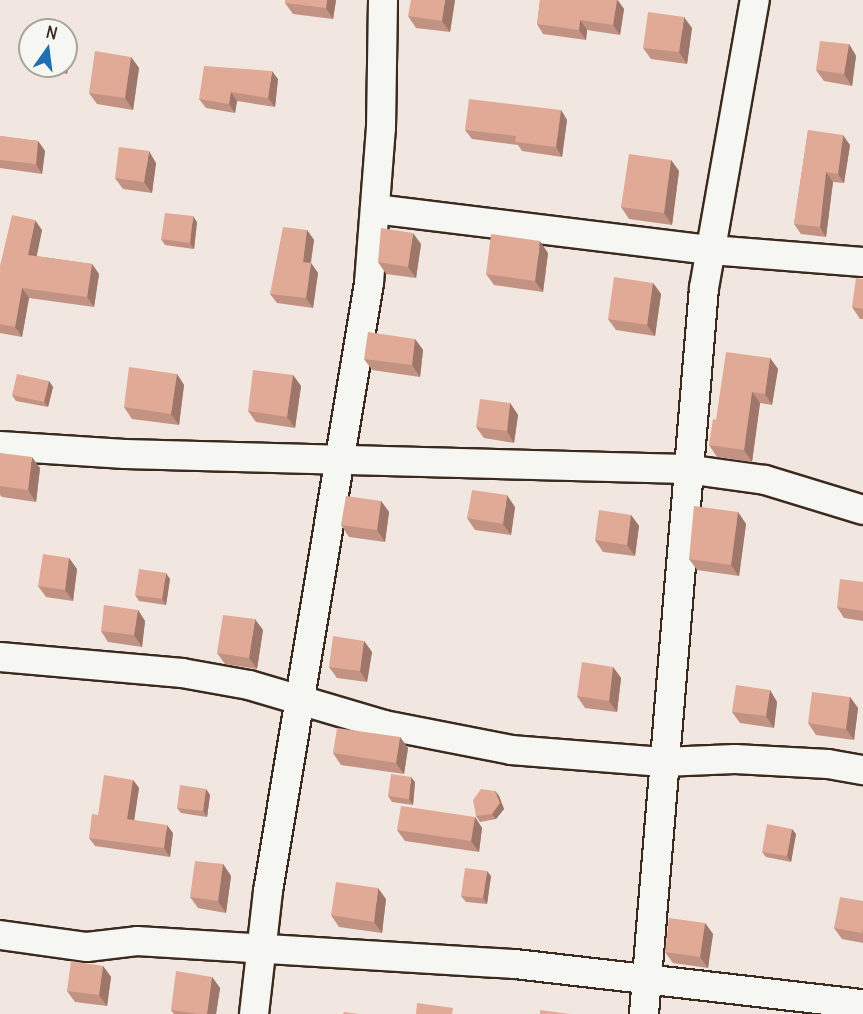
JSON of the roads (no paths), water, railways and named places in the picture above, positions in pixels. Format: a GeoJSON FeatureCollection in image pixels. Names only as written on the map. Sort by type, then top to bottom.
{"type":"FeatureCollection","features":[{"type":"Feature","properties":{"kind":"street"},"geometry":{"type":"LineString","coordinates":[[254,1014],[261,950],[300,701],[369,283],[375,209],[384,0]]}},
{"type":"Feature","properties":{"kind":"street"},"geometry":{"type":"LineString","coordinates":[[644,1014],[686,469],[711,250],[755,0]]}},
{"type":"Feature","properties":{"kind":"street"},"geometry":{"type":"LineString","coordinates":[[375,209],[711,250],[863,262]]}},
{"type":"Feature","properties":{"kind":"street"},"geometry":{"type":"LineString","coordinates":[[0,446],[340,461],[686,469],[765,480],[863,510]]}},
{"type":"Feature","properties":{"kind":"street"},"geometry":{"type":"LineString","coordinates":[[0,657],[182,673],[249,685],[384,725],[511,750],[663,762],[735,759],[863,770]]}},
{"type":"Feature","properties":{"kind":"street"},"geometry":{"type":"LineString","coordinates":[[0,935],[87,946],[137,941],[515,964],[863,1004]]}}]}
